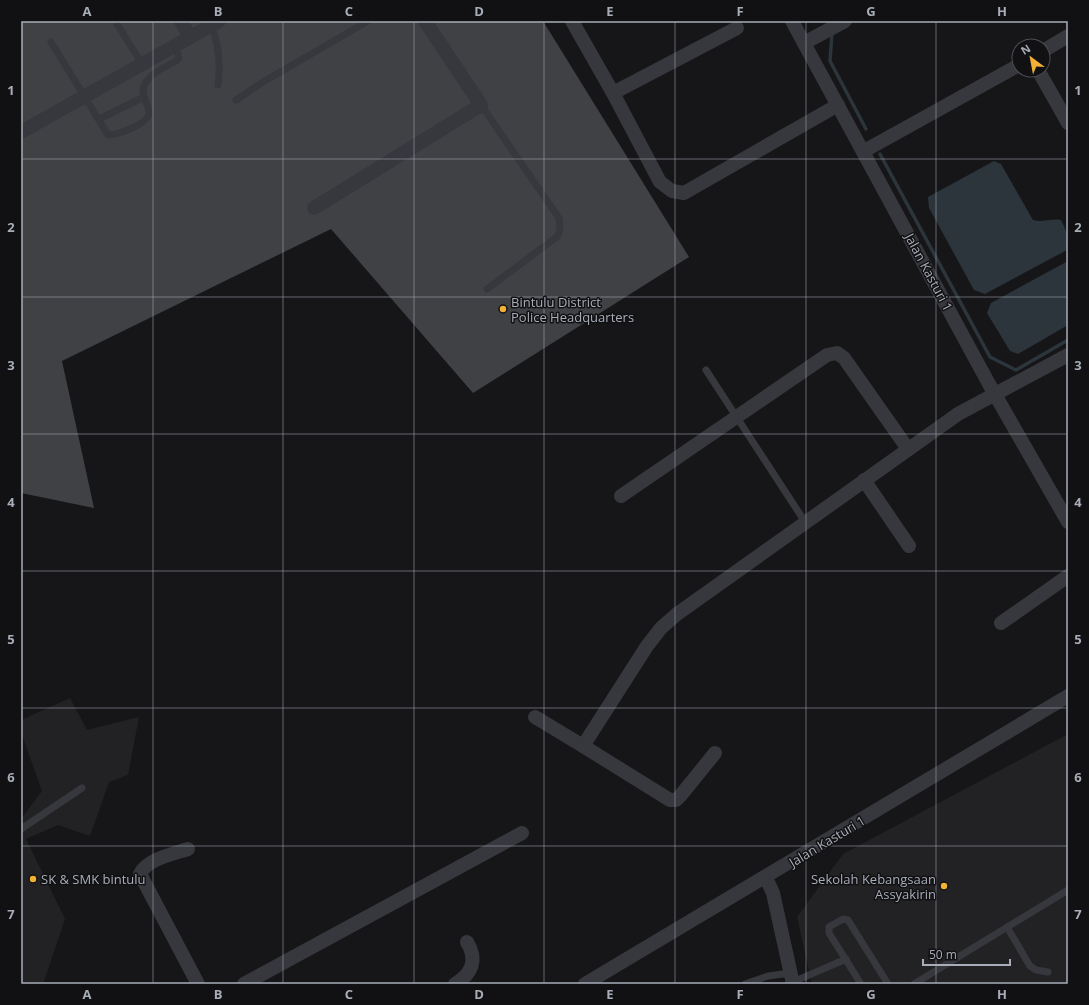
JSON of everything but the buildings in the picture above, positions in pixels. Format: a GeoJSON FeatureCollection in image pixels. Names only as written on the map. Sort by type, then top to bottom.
{"type":"FeatureCollection","features":[{"type":"Feature","properties":{"kind":"street"},"geometry":{"type":"LineString","coordinates":[[181,21],[190,37]]}},
{"type":"Feature","properties":{"kind":"street"},"geometry":{"type":"LineString","coordinates":[[314,208],[481,105],[425,21]]}},
{"type":"Feature","properties":{"kind":"street"},"geometry":{"type":"LineString","coordinates":[[572,21],[613,93],[660,182],[672,191],[684,193],[838,105]]}},
{"type":"Feature","properties":{"kind":"street","name":"Jalan Kasturi 1"},"geometry":{"type":"LineString","coordinates":[[792,21],[996,394],[1068,521]]}},
{"type":"Feature","properties":{"kind":"street"},"geometry":{"type":"LineString","coordinates":[[804,43],[844,21]]}},
{"type":"Feature","properties":{"kind":"street"},"geometry":{"type":"LineString","coordinates":[[23,128],[85,97],[215,23]]}},
{"type":"Feature","properties":{"kind":"street"},"geometry":{"type":"LineString","coordinates":[[613,93],[737,28]]}},
{"type":"Feature","properties":{"kind":"street"},"geometry":{"type":"LineString","coordinates":[[1051,46],[1068,36]]}},
{"type":"Feature","properties":{"kind":"street"},"geometry":{"type":"LineString","coordinates":[[864,151],[1011,69]]}},
{"type":"Feature","properties":{"kind":"street"},"geometry":{"type":"LineString","coordinates":[[1043,78],[1068,123]]}},
{"type":"Feature","properties":{"kind":"street"},"geometry":{"type":"LineString","coordinates":[[621,496],[827,356],[837,353],[844,358],[908,449]]}},
{"type":"Feature","properties":{"kind":"street"},"geometry":{"type":"LineString","coordinates":[[583,746],[661,628],[677,614],[958,414],[1068,355]]}},
{"type":"Feature","properties":{"kind":"street"},"geometry":{"type":"LineString","coordinates":[[864,480],[909,546]]}},
{"type":"Feature","properties":{"kind":"street"},"geometry":{"type":"LineString","coordinates":[[1001,623],[1068,576]]}},
{"type":"Feature","properties":{"kind":"street","name":"Jalan Kasturi 1"},"geometry":{"type":"LineString","coordinates":[[585,984],[766,878],[1068,696]]}},
{"type":"Feature","properties":{"kind":"street"},"geometry":{"type":"LineString","coordinates":[[535,717],[670,800],[676,800],[681,795],[715,753]]}},
{"type":"Feature","properties":{"kind":"street"},"geometry":{"type":"LineString","coordinates":[[244,984],[522,833]]}},
{"type":"Feature","properties":{"kind":"street"},"geometry":{"type":"LineString","coordinates":[[188,849],[164,856],[152,862],[142,869],[140,874],[198,984]]}},
{"type":"Feature","properties":{"kind":"street"},"geometry":{"type":"LineString","coordinates":[[766,878],[773,893],[792,980]]}},
{"type":"Feature","properties":{"kind":"street"},"geometry":{"type":"LineString","coordinates":[[455,984],[466,978],[472,966],[473,952],[467,942]]}},
{"type":"Feature","properties":{"kind":"lane"},"geometry":{"type":"LineString","coordinates":[[236,100],[263,82],[368,21]]}},
{"type":"Feature","properties":{"kind":"lane"},"geometry":{"type":"LineString","coordinates":[[215,23],[220,71],[218,85]]}},
{"type":"Feature","properties":{"kind":"lane"},"geometry":{"type":"LineString","coordinates":[[118,24],[142,64]]}},
{"type":"Feature","properties":{"kind":"lane"},"geometry":{"type":"LineString","coordinates":[[51,42],[108,135],[115,135],[143,122],[148,117],[149,112],[144,97],[143,87],[149,77],[179,58],[175,46]]}},
{"type":"Feature","properties":{"kind":"lane"},"geometry":{"type":"LineString","coordinates":[[99,119],[144,97]]}},
{"type":"Feature","properties":{"kind":"lane"},"geometry":{"type":"LineString","coordinates":[[481,105],[559,218],[560,228],[558,236],[487,289]]}},
{"type":"Feature","properties":{"kind":"lane"},"geometry":{"type":"LineString","coordinates":[[706,370],[805,522]]}},
{"type":"Feature","properties":{"kind":"lane"},"geometry":{"type":"LineString","coordinates":[[21,829],[82,788]]}},
{"type":"Feature","properties":{"kind":"lane"},"geometry":{"type":"LineString","coordinates":[[914,984],[1068,890]]}},
{"type":"Feature","properties":{"kind":"lane"},"geometry":{"type":"LineString","coordinates":[[862,984],[828,930],[829,927],[843,919],[848,920],[888,984]]}},
{"type":"Feature","properties":{"kind":"lane"},"geometry":{"type":"LineString","coordinates":[[1007,927],[1030,966],[1036,970],[1048,972]]}},
{"type":"Feature","properties":{"kind":"lane"},"geometry":{"type":"LineString","coordinates":[[745,984],[761,981],[792,980],[846,958]]}},
{"type":"Feature","properties":{"kind":"shaded area"},"geometry":{"type":"Polygon","coordinates":[[[994,161],[1001,164],[1033,220],[1061,220],[1067,234],[1068,246],[1067,250],[985,294],[974,290],[929,208],[928,197],[994,161]]]}},
{"type":"Feature","properties":{"kind":"shaded area"},"geometry":{"type":"Polygon","coordinates":[[[1068,261],[1068,325],[1018,354],[1010,351],[987,313],[991,303],[1068,261]]]}},
{"type":"Feature","properties":{"kind":"shaded area","name":"SK & SMK bintulu"},"geometry":{"type":"Polygon","coordinates":[[[70,698],[87,730],[139,717],[128,775],[109,782],[90,836],[58,825],[26,839],[65,919],[43,984],[21,984],[21,819],[42,791],[21,732],[21,720],[70,698]]]}},
{"type":"Feature","properties":{"kind":"shaded area","name":"Sekolah Kebangsaan Assyakirin"},"geometry":{"type":"Polygon","coordinates":[[[1068,734],[1068,984],[812,984],[797,917],[843,854],[1068,734]]]}},
{"type":"Feature","properties":{"kind":"waterway"},"geometry":{"type":"LineString","coordinates":[[832,33],[830,61],[866,129]]}},
{"type":"Feature","properties":{"kind":"waterway"},"geometry":{"type":"LineString","coordinates":[[880,154],[990,357],[1016,370],[1068,340]]}},
{"type":"Feature","properties":{"kind":"place","name":"Bintulu District Police Headquarters"},"geometry":{"type":"Point","coordinates":[503,309]}},
{"type":"Feature","properties":{"kind":"place","name":"SK & SMK bintulu"},"geometry":{"type":"Point","coordinates":[33,879]}},
{"type":"Feature","properties":{"kind":"place","name":"Sekolah Kebangsaan Assyakirin"},"geometry":{"type":"Point","coordinates":[944,886]}}]}
